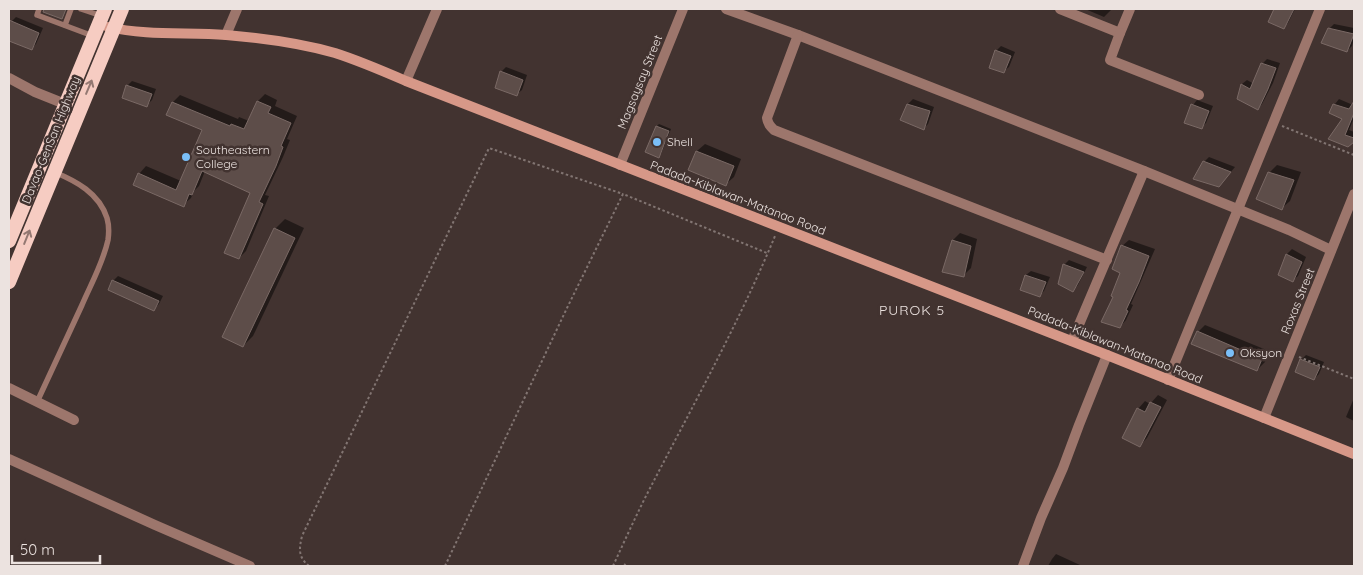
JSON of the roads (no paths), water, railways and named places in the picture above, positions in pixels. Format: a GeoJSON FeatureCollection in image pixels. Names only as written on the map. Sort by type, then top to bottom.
{"type":"FeatureCollection","features":[{"type":"Feature","properties":{"kind":"highway","name":"Davao-GenSan Highway"},"geometry":{"type":"LineString","coordinates":[[9,282],[122,9]]}},
{"type":"Feature","properties":{"kind":"highway","name":"Davao-GenSan Highway"},"geometry":{"type":"LineString","coordinates":[[9,241],[100,21]]}},
{"type":"Feature","properties":{"kind":"main road","name":"Padada-Kiblawan-Matanao Road"},"geometry":{"type":"LineString","coordinates":[[100,21],[125,31],[226,35],[299,45],[334,53],[364,63],[1072,341],[1354,454]]}},
{"type":"Feature","properties":{"kind":"street"},"geometry":{"type":"LineString","coordinates":[[226,35],[237,9]]}},
{"type":"Feature","properties":{"kind":"street"},"geometry":{"type":"LineString","coordinates":[[406,81],[437,9]]}},
{"type":"Feature","properties":{"kind":"street","name":"Magsaysay Street"},"geometry":{"type":"LineString","coordinates":[[620,165],[683,9]]}},
{"type":"Feature","properties":{"kind":"street"},"geometry":{"type":"LineString","coordinates":[[726,9],[798,35],[1144,171],[1289,230],[1332,250]]}},
{"type":"Feature","properties":{"kind":"street"},"geometry":{"type":"LineString","coordinates":[[1060,9],[1120,33]]}},
{"type":"Feature","properties":{"kind":"street"},"geometry":{"type":"LineString","coordinates":[[1130,9],[1110,60],[1200,95]]}},
{"type":"Feature","properties":{"kind":"street"},"geometry":{"type":"LineString","coordinates":[[1168,380],[1320,9]]}},
{"type":"Feature","properties":{"kind":"street"},"geometry":{"type":"LineString","coordinates":[[798,35],[767,118],[770,127],[774,130],[1106,260]]}},
{"type":"Feature","properties":{"kind":"street"},"geometry":{"type":"LineString","coordinates":[[9,78],[35,92],[65,104]]}},
{"type":"Feature","properties":{"kind":"street"},"geometry":{"type":"LineString","coordinates":[[1072,341],[1144,171]]}},
{"type":"Feature","properties":{"kind":"street","name":"Roxas Street"},"geometry":{"type":"LineString","coordinates":[[1264,418],[1354,196]]}},
{"type":"Feature","properties":{"kind":"street"},"geometry":{"type":"LineString","coordinates":[[1023,566],[1041,518],[1064,468],[1107,355]]}},
{"type":"Feature","properties":{"kind":"street"},"geometry":{"type":"LineString","coordinates":[[9,388],[74,420]]}},
{"type":"Feature","properties":{"kind":"street"},"geometry":{"type":"LineString","coordinates":[[9,459],[250,566]]}},
{"type":"Feature","properties":{"kind":"lane"},"geometry":{"type":"LineString","coordinates":[[39,9],[37,15],[65,26],[100,21]]}},
{"type":"Feature","properties":{"kind":"lane"},"geometry":{"type":"LineString","coordinates":[[65,26],[71,9]]}},
{"type":"Feature","properties":{"kind":"lane"},"geometry":{"type":"LineString","coordinates":[[81,9],[100,21]]}},
{"type":"Feature","properties":{"kind":"lane"},"geometry":{"type":"LineString","coordinates":[[38,402],[100,264],[108,240],[109,230],[108,219],[103,208],[91,193],[81,184],[54,172]]}},
{"type":"Feature","properties":{"kind":"place","name":"Shell"},"geometry":{"type":"Point","coordinates":[657,142]}},
{"type":"Feature","properties":{"kind":"place","name":"Southeastern College"},"geometry":{"type":"Point","coordinates":[186,157]}},
{"type":"Feature","properties":{"kind":"place","name":"Oksyon"},"geometry":{"type":"Point","coordinates":[1230,353]}},
{"type":"Feature","properties":{"kind":"district","name":"PUROK 5"},"geometry":{"type":"Point","coordinates":[912,310]}}]}
